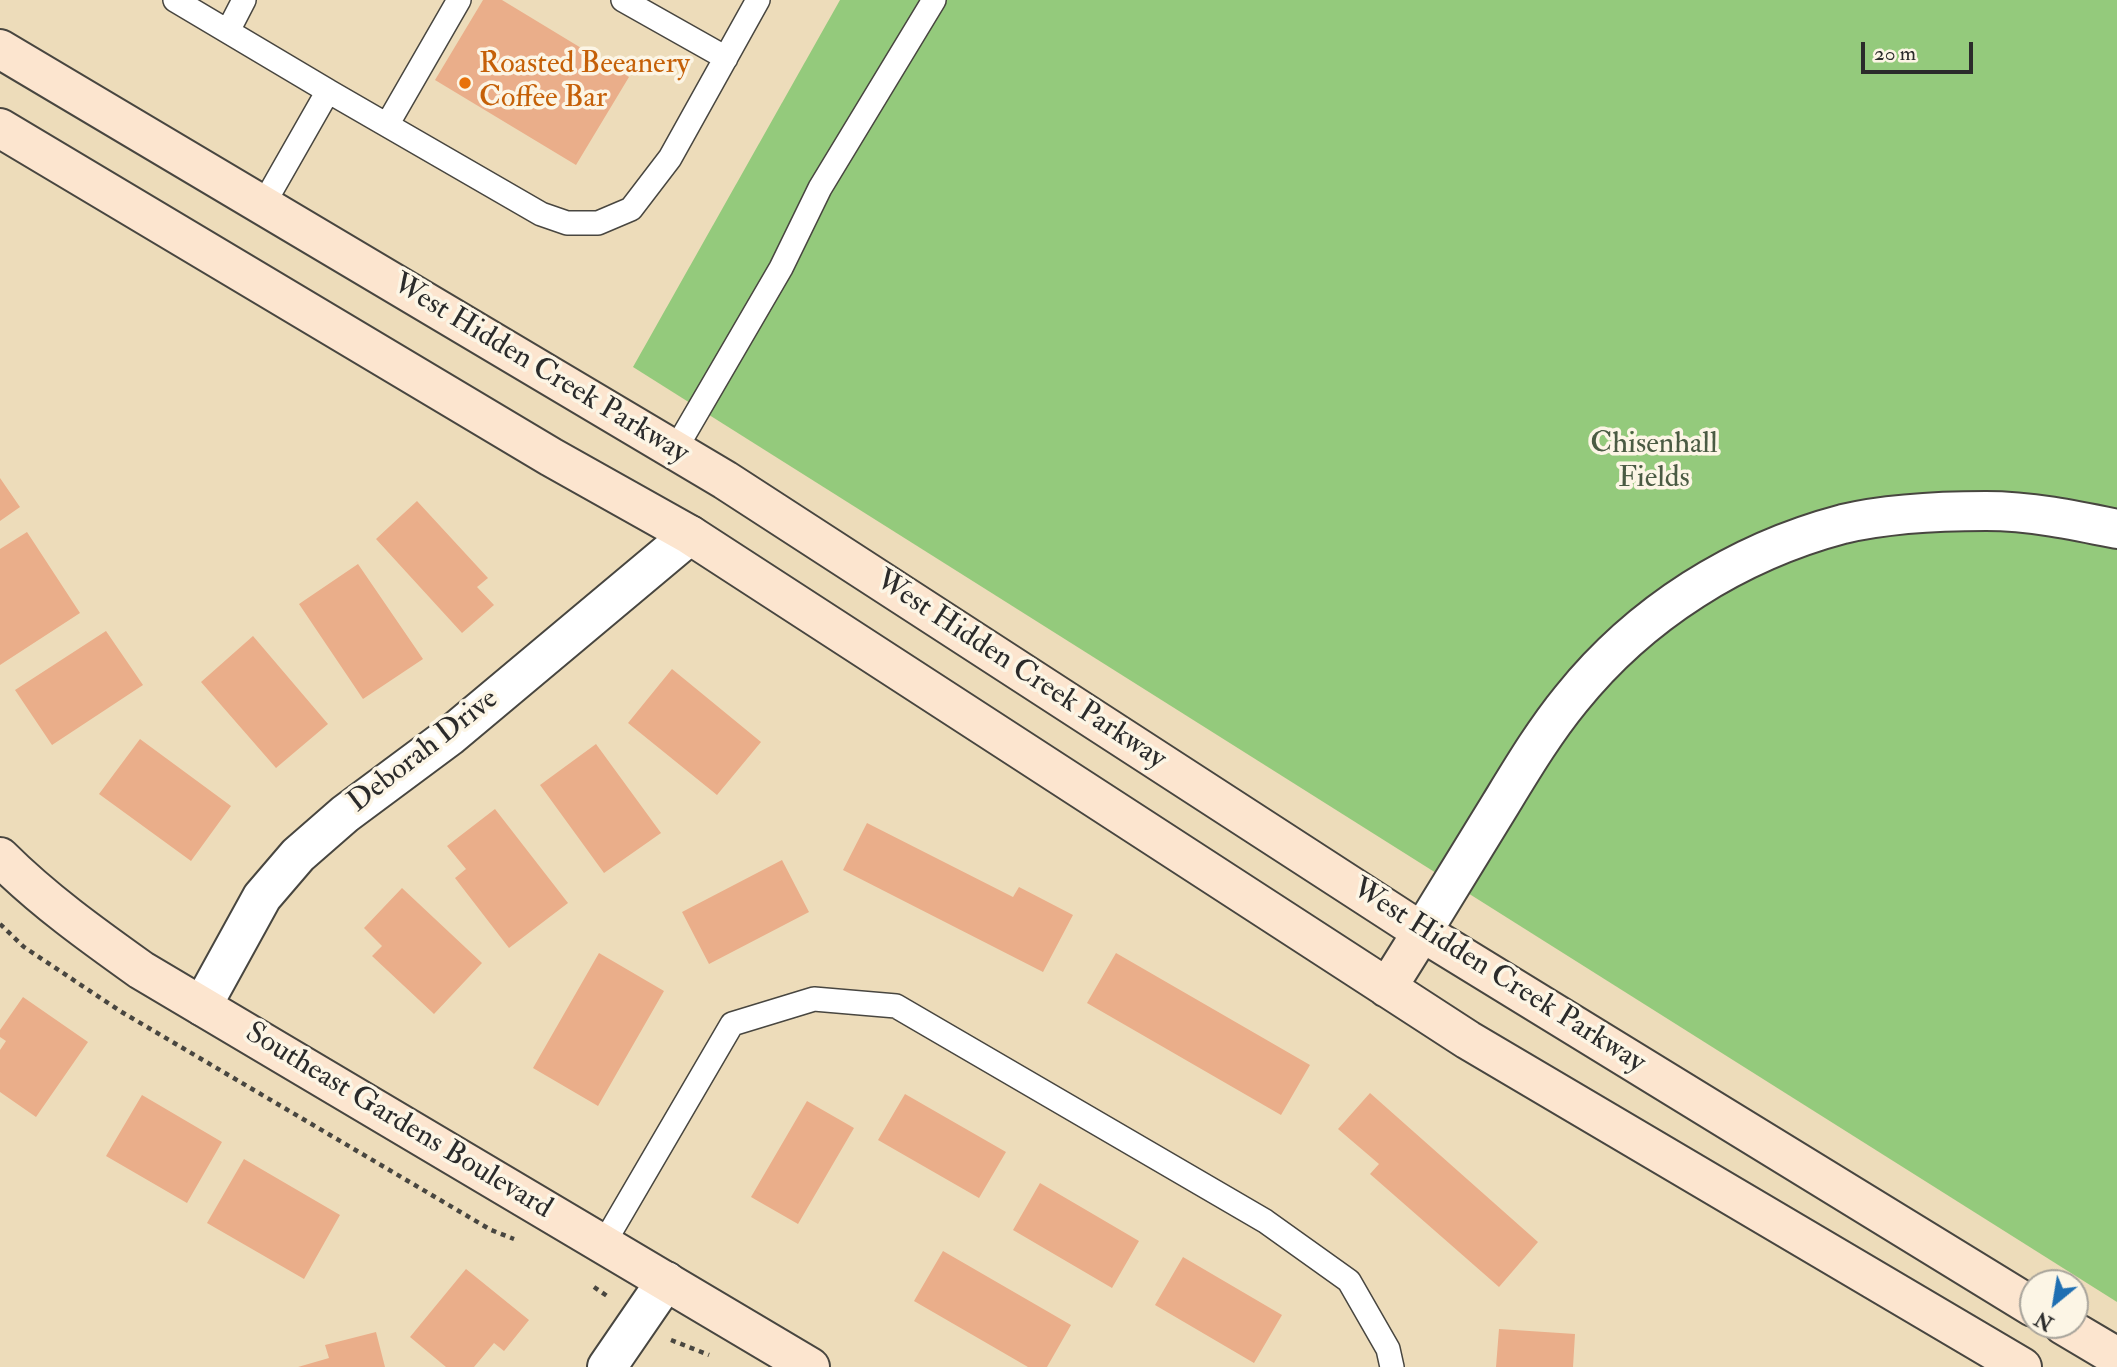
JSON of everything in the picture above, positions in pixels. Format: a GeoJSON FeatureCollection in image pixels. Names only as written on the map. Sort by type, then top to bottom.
{"type":"FeatureCollection","features":[{"type":"Feature","properties":{"kind":"main road","name":"West Hidden Creek Parkway"},"geometry":{"type":"LineString","coordinates":[[0,49],[675,450],[1422,932],[2019,1298]]}},
{"type":"Feature","properties":{"kind":"main road"},"geometry":{"type":"LineString","coordinates":[[0,128],[551,457],[690,535],[1468,1040],[2022,1367]]}},
{"type":"Feature","properties":{"kind":"main road","name":"Southeast Gardens Boulevard"},"geometry":{"type":"LineString","coordinates":[[6,873],[141,970],[810,1367]]}},
{"type":"Feature","properties":{"kind":"main road"},"geometry":{"type":"LineString","coordinates":[[1387,988],[1422,932]]}},
{"type":"Feature","properties":{"kind":"main road"},"geometry":{"type":"LineString","coordinates":[[2087,1339],[2117,1356]]}},
{"type":"Feature","properties":{"kind":"street"},"geometry":{"type":"LineString","coordinates":[[1422,932],[1527,760],[1570,699],[1615,650],[1668,606],[1724,571],[1782,544],[1845,524],[1916,514],[1987,511],[2051,516],[2117,529]]}},
{"type":"Feature","properties":{"kind":"street","name":"Deborah Drive"},"geometry":{"type":"LineString","coordinates":[[202,1006],[261,897],[298,855],[345,814],[450,736],[690,535]]}},
{"type":"Feature","properties":{"kind":"street"},"geometry":{"type":"LineString","coordinates":[[607,1367],[666,1281]]}},
{"type":"Feature","properties":{"kind":"lane"},"geometry":{"type":"LineString","coordinates":[[175,0],[541,214],[567,223],[598,223],[631,209],[670,158],[758,0]]}},
{"type":"Feature","properties":{"kind":"lane"},"geometry":{"type":"LineString","coordinates":[[228,30],[244,0]]}},
{"type":"Feature","properties":{"kind":"lane"},"geometry":{"type":"LineString","coordinates":[[387,125],[459,0]]}},
{"type":"Feature","properties":{"kind":"lane"},"geometry":{"type":"LineString","coordinates":[[623,0],[726,58]]}},
{"type":"Feature","properties":{"kind":"lane"},"geometry":{"type":"LineString","coordinates":[[675,450],[781,268],[820,188],[933,0]]}},
{"type":"Feature","properties":{"kind":"lane"},"geometry":{"type":"LineString","coordinates":[[263,205],[328,91]]}},
{"type":"Feature","properties":{"kind":"lane"},"geometry":{"type":"LineString","coordinates":[[604,1243],[732,1024],[814,999],[896,1006],[1265,1221],[1349,1281],[1388,1349],[1392,1367]]}},
{"type":"Feature","properties":{"kind":"path"},"geometry":{"type":"LineString","coordinates":[[0,924],[23,947],[120,1011],[491,1230],[519,1241]]}},
{"type":"Feature","properties":{"kind":"path"},"geometry":{"type":"LineString","coordinates":[[592,1286],[666,1339],[712,1356]]}},
{"type":"Feature","properties":{"kind":"green space","name":"Chisenhall Fields"},"geometry":{"type":"Polygon","coordinates":[[[840,0],[2117,0],[2117,1302],[2089,1284],[2089,1269],[2065,1269],[633,367],[840,0]]]}},
{"type":"Feature","properties":{"kind":"building"},"geometry":{"type":"Polygon","coordinates":[[[483,0],[502,0],[629,77],[576,165],[435,80],[483,0]]]}},
{"type":"Feature","properties":{"kind":"building"},"geometry":{"type":"Polygon","coordinates":[[[0,478],[20,507],[0,521],[0,478]]]}},
{"type":"Feature","properties":{"kind":"building"},"geometry":{"type":"Polygon","coordinates":[[[417,501],[488,578],[477,587],[494,605],[462,633],[376,539],[417,501]]]}},
{"type":"Feature","properties":{"kind":"building"},"geometry":{"type":"Polygon","coordinates":[[[27,532],[80,613],[0,665],[0,549],[27,532]]]}},
{"type":"Feature","properties":{"kind":"building"},"geometry":{"type":"Polygon","coordinates":[[[358,564],[423,659],[363,699],[299,604],[358,564]]]}},
{"type":"Feature","properties":{"kind":"building"},"geometry":{"type":"Polygon","coordinates":[[[106,631],[143,685],[52,745],[15,690],[106,631]]]}},
{"type":"Feature","properties":{"kind":"building"},"geometry":{"type":"Polygon","coordinates":[[[253,636],[328,724],[276,768],[201,682],[253,636]]]}},
{"type":"Feature","properties":{"kind":"building"},"geometry":{"type":"Polygon","coordinates":[[[672,669],[761,742],[717,795],[628,723],[672,669]]]}},
{"type":"Feature","properties":{"kind":"building"},"geometry":{"type":"Polygon","coordinates":[[[140,739],[231,806],[191,861],[99,794],[140,739]]]}},
{"type":"Feature","properties":{"kind":"building"},"geometry":{"type":"Polygon","coordinates":[[[596,744],[661,833],[604,873],[540,785],[596,744]]]}},
{"type":"Feature","properties":{"kind":"building"},"geometry":{"type":"Polygon","coordinates":[[[495,809],[568,903],[509,948],[455,878],[466,869],[447,846],[495,809]]]}},
{"type":"Feature","properties":{"kind":"building"},"geometry":{"type":"Polygon","coordinates":[[[867,823],[1013,897],[1019,887],[1073,915],[1043,972],[843,870],[867,823]]]}},
{"type":"Feature","properties":{"kind":"building"},"geometry":{"type":"Polygon","coordinates":[[[782,860],[809,912],[709,964],[682,912],[782,860]]]}},
{"type":"Feature","properties":{"kind":"building"},"geometry":{"type":"Polygon","coordinates":[[[402,888],[482,963],[434,1014],[372,956],[382,946],[364,928],[402,888]]]}},
{"type":"Feature","properties":{"kind":"building"},"geometry":{"type":"Polygon","coordinates":[[[599,953],[664,991],[598,1106],[533,1068],[599,953]]]}},
{"type":"Feature","properties":{"kind":"building"},"geometry":{"type":"Polygon","coordinates":[[[1116,953],[1310,1065],[1281,1115],[1087,1003],[1116,953]]]}},
{"type":"Feature","properties":{"kind":"building"},"geometry":{"type":"Polygon","coordinates":[[[23,997],[88,1042],[36,1117],[0,1092],[0,1050],[6,1041],[0,1037],[0,1030],[23,997]]]}},
{"type":"Feature","properties":{"kind":"building"},"geometry":{"type":"Polygon","coordinates":[[[1370,1093],[1538,1242],[1499,1287],[1370,1174],[1379,1164],[1338,1129],[1370,1093]]]}},
{"type":"Feature","properties":{"kind":"building"},"geometry":{"type":"Polygon","coordinates":[[[905,1094],[1006,1152],[979,1198],[878,1140],[905,1094]]]}},
{"type":"Feature","properties":{"kind":"building"},"geometry":{"type":"Polygon","coordinates":[[[142,1095],[222,1142],[187,1203],[106,1156],[142,1095]]]}},
{"type":"Feature","properties":{"kind":"building"},"geometry":{"type":"Polygon","coordinates":[[[807,1101],[854,1128],[798,1224],[751,1197],[807,1101]]]}},
{"type":"Feature","properties":{"kind":"building"},"geometry":{"type":"Polygon","coordinates":[[[244,1159],[340,1215],[304,1279],[207,1223],[244,1159]]]}},
{"type":"Feature","properties":{"kind":"building"},"geometry":{"type":"Polygon","coordinates":[[[1040,1183],[1139,1241],[1112,1288],[1013,1230],[1040,1183]]]}},
{"type":"Feature","properties":{"kind":"building"},"geometry":{"type":"Polygon","coordinates":[[[943,1251],[1071,1325],[1047,1367],[1028,1367],[914,1301],[943,1251]]]}},
{"type":"Feature","properties":{"kind":"building"},"geometry":{"type":"Polygon","coordinates":[[[1183,1257],[1282,1315],[1254,1363],[1155,1305],[1183,1257]]]}},
{"type":"Feature","properties":{"kind":"building"},"geometry":{"type":"Polygon","coordinates":[[[466,1269],[529,1320],[504,1351],[494,1343],[474,1367],[446,1367],[410,1337],[466,1269]]]}},
{"type":"Feature","properties":{"kind":"building"},"geometry":{"type":"Polygon","coordinates":[[[1499,1329],[1575,1334],[1573,1367],[1496,1367],[1499,1329]]]}},
{"type":"Feature","properties":{"kind":"building"},"geometry":{"type":"Polygon","coordinates":[[[376,1332],[385,1367],[298,1367],[329,1358],[325,1345],[376,1332]]]}},
{"type":"Feature","properties":{"kind":"place","name":"Roasted Beeanery Coffee Bar"},"geometry":{"type":"Point","coordinates":[465,83]}}]}
